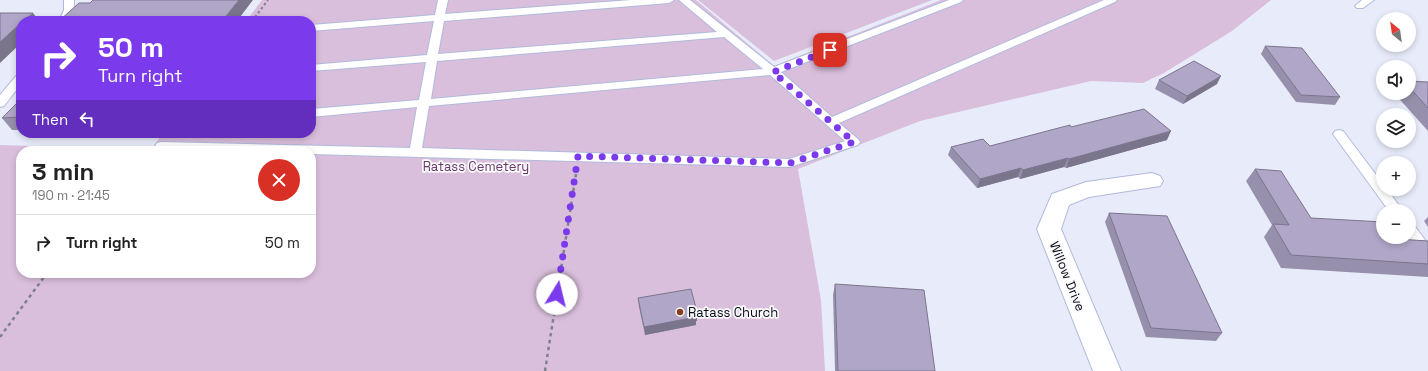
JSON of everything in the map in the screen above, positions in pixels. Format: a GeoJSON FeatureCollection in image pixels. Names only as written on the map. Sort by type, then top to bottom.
{"type":"FeatureCollection","features":[{"type":"Feature","properties":{"kind":"street","name":"Willow Drive"},"geometry":{"type":"LineString","coordinates":[[1107,371],[1049,229],[1060,200],[1086,190],[1152,181]]}},
{"type":"Feature","properties":{"kind":"lane"},"geometry":{"type":"LineString","coordinates":[[66,16],[69,10],[69,0]]}},
{"type":"Feature","properties":{"kind":"lane"},"geometry":{"type":"LineString","coordinates":[[415,152],[443,0]]}},
{"type":"Feature","properties":{"kind":"lane"},"geometry":{"type":"LineString","coordinates":[[316,28],[669,0]]}},
{"type":"Feature","properties":{"kind":"lane"},"geometry":{"type":"LineString","coordinates":[[316,150],[790,163],[854,142],[773,72],[684,0]]}},
{"type":"Feature","properties":{"kind":"lane"},"geometry":{"type":"LineString","coordinates":[[316,113],[773,72],[958,0]]}},
{"type":"Feature","properties":{"kind":"lane"},"geometry":{"type":"LineString","coordinates":[[831,122],[1112,0]]}},
{"type":"Feature","properties":{"kind":"lane"},"geometry":{"type":"LineString","coordinates":[[1360,6],[1369,0]]}},
{"type":"Feature","properties":{"kind":"lane"},"geometry":{"type":"LineString","coordinates":[[316,68],[725,34]]}},
{"type":"Feature","properties":{"kind":"lane"},"geometry":{"type":"LineString","coordinates":[[0,103],[16,83]]}},
{"type":"Feature","properties":{"kind":"lane"},"geometry":{"type":"LineString","coordinates":[[1339,134],[1391,204]]}},
{"type":"Feature","properties":{"kind":"lane"},"geometry":{"type":"LineString","coordinates":[[1416,239],[1428,255]]}},
{"type":"Feature","properties":{"kind":"path"},"geometry":{"type":"LineString","coordinates":[[256,16],[268,0]]}},
{"type":"Feature","properties":{"kind":"path"},"geometry":{"type":"LineString","coordinates":[[545,371],[578,156]]}},
{"type":"Feature","properties":{"kind":"path"},"geometry":{"type":"LineString","coordinates":[[0,337],[43,278]]}},
{"type":"Feature","properties":{"kind":"green space","name":"Ratass Cemetery"},"geometry":{"type":"Polygon","coordinates":[[[262,0],[696,0],[774,66],[941,0],[1271,0],[1232,31],[1164,73],[1143,83],[1091,81],[920,121],[798,169],[821,300],[825,371],[0,371],[0,145],[30,146],[16,146],[16,278],[316,278],[316,146],[154,146],[159,138],[316,138],[316,16],[250,16],[262,0]]]}},
{"type":"Feature","properties":{"kind":"green space"},"geometry":{"type":"Polygon","coordinates":[[[698,0],[932,0],[774,61],[698,0]]]}},
{"type":"Feature","properties":{"kind":"building"},"geometry":{"type":"Polygon","coordinates":[[[93,0],[239,0],[226,16],[65,16],[79,3],[90,3],[93,0]]]}},
{"type":"Feature","properties":{"kind":"building"},"geometry":{"type":"Polygon","coordinates":[[[0,13],[33,13],[30,16],[16,16],[16,28],[0,42],[0,13]]]}},
{"type":"Feature","properties":{"kind":"building"},"geometry":{"type":"Polygon","coordinates":[[[1265,46],[1302,48],[1340,97],[1301,95],[1265,46]]]}},
{"type":"Feature","properties":{"kind":"building"},"geometry":{"type":"Polygon","coordinates":[[[1194,61],[1221,76],[1187,96],[1159,80],[1194,61]]]}},
{"type":"Feature","properties":{"kind":"building"},"geometry":{"type":"Polygon","coordinates":[[[1416,81],[1428,82],[1428,108],[1416,95],[1416,81]]]}},
{"type":"Feature","properties":{"kind":"building"},"geometry":{"type":"Polygon","coordinates":[[[16,104],[16,117],[2,118],[16,104]]]}},
{"type":"Feature","properties":{"kind":"building"},"geometry":{"type":"Polygon","coordinates":[[[1144,109],[1171,131],[1069,159],[1068,158],[1023,170],[1021,168],[980,179],[951,147],[983,139],[990,146],[1070,125],[1071,127],[1144,109]]]}},
{"type":"Feature","properties":{"kind":"building"},"geometry":{"type":"Polygon","coordinates":[[[1255,169],[1281,171],[1311,218],[1376,222],[1376,244],[1416,244],[1416,240],[1428,241],[1428,264],[1291,255],[1273,224],[1289,225],[1255,169]]]}},
{"type":"Feature","properties":{"kind":"building"},"geometry":{"type":"Polygon","coordinates":[[[1109,213],[1167,216],[1222,333],[1151,328],[1109,213]]]}},
{"type":"Feature","properties":{"kind":"building"},"geometry":{"type":"Polygon","coordinates":[[[835,284],[924,290],[935,371],[838,371],[835,284]]]}},
{"type":"Feature","properties":{"kind":"building"},"geometry":{"type":"Polygon","coordinates":[[[691,289],[697,312],[695,313],[696,317],[644,327],[638,298],[691,289]]]}},
{"type":"Feature","properties":{"kind":"place","name":"Ratass Church"},"geometry":{"type":"Point","coordinates":[680,312]}},
{"type":"Feature","properties":{"kind":"route"},"geometry":{"type":"LineString","coordinates":[[557,294],[578,156],[790,163],[854,142],[773,72],[830,50]]}}]}
